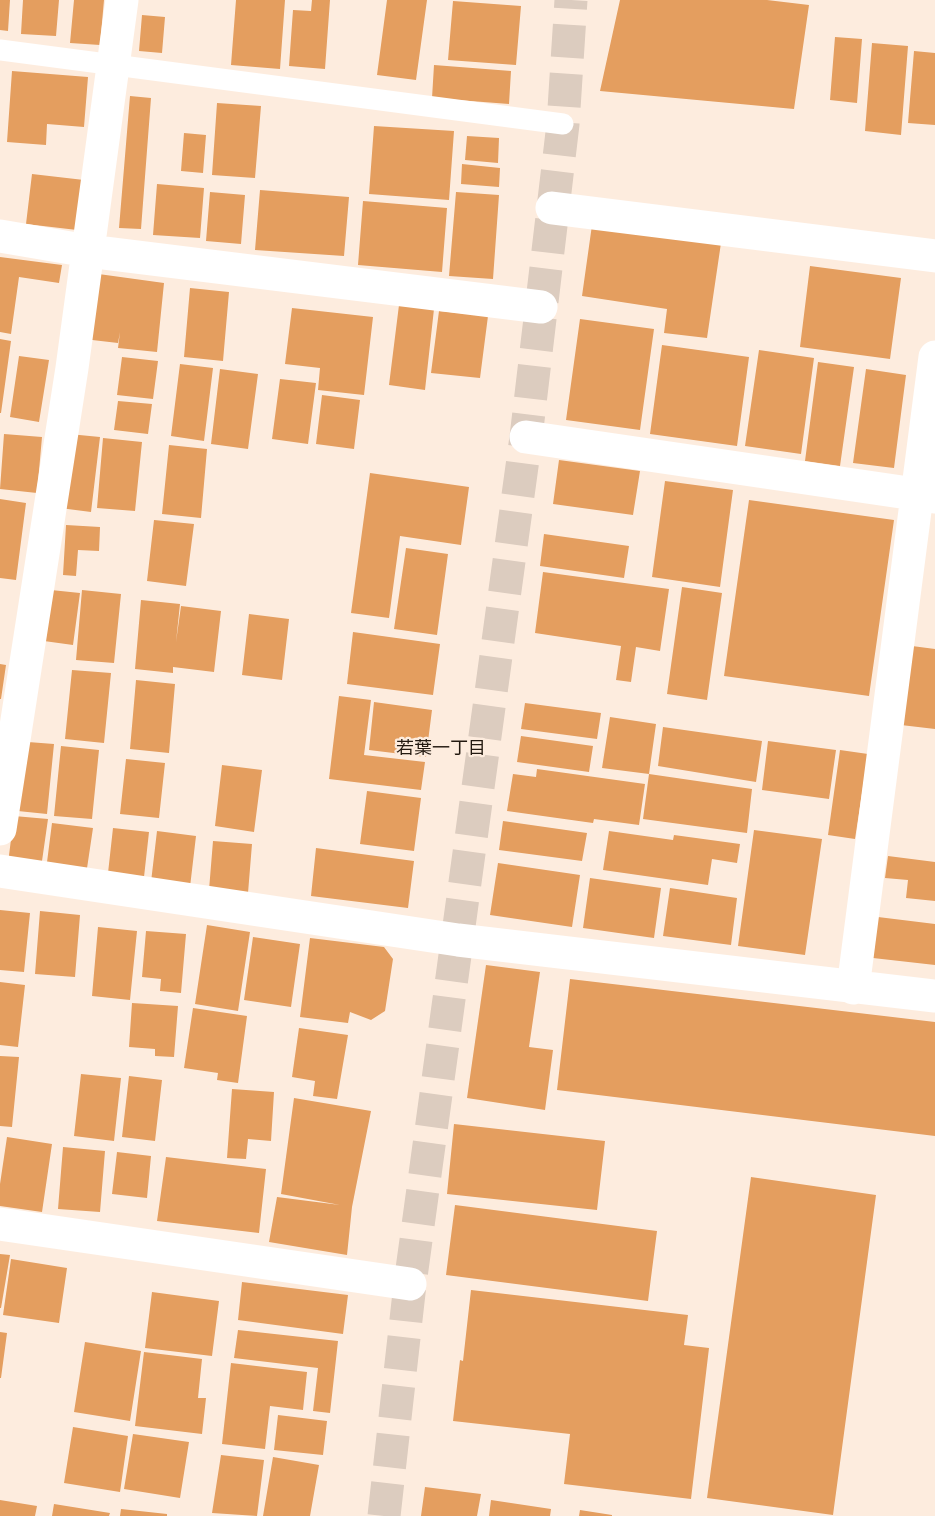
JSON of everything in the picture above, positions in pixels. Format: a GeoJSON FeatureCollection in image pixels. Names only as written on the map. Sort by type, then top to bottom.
{"type":"FeatureCollection","features":[{"type":"Feature","properties":{"kind":"street"},"geometry":{"type":"LineString","coordinates":[[0,829],[70,379],[122,0]]}},
{"type":"Feature","properties":{"kind":"street"},"geometry":{"type":"LineString","coordinates":[[552,208],[935,256]]}},
{"type":"Feature","properties":{"kind":"street"},"geometry":{"type":"LineString","coordinates":[[0,236],[88,251],[541,307]]}},
{"type":"Feature","properties":{"kind":"street"},"geometry":{"type":"LineString","coordinates":[[853,988],[925,496],[935,357]]}},
{"type":"Feature","properties":{"kind":"street"},"geometry":{"type":"LineString","coordinates":[[526,437],[925,496]]}},
{"type":"Feature","properties":{"kind":"street"},"geometry":{"type":"LineString","coordinates":[[0,871],[458,940],[935,996]]}},
{"type":"Feature","properties":{"kind":"street"},"geometry":{"type":"LineString","coordinates":[[0,1224],[410,1284]]}},
{"type":"Feature","properties":{"kind":"lane"},"geometry":{"type":"LineString","coordinates":[[0,50],[113,67],[563,124]]}},
{"type":"Feature","properties":{"kind":"building"},"geometry":{"type":"Polygon","coordinates":[[[0,0],[10,0],[8,31],[0,30],[0,0]]]}},
{"type":"Feature","properties":{"kind":"building"},"geometry":{"type":"Polygon","coordinates":[[[23,0],[59,0],[56,36],[21,34],[23,0]]]}},
{"type":"Feature","properties":{"kind":"building"},"geometry":{"type":"Polygon","coordinates":[[[74,0],[104,0],[100,45],[70,43],[74,0]]]}},
{"type":"Feature","properties":{"kind":"building"},"geometry":{"type":"Polygon","coordinates":[[[236,0],[285,0],[280,69],[231,65],[236,0]]]}},
{"type":"Feature","properties":{"kind":"building"},"geometry":{"type":"Polygon","coordinates":[[[312,0],[330,0],[325,69],[289,66],[293,10],[311,11],[312,0]]]}},
{"type":"Feature","properties":{"kind":"building"},"geometry":{"type":"Polygon","coordinates":[[[387,0],[427,0],[416,80],[377,75],[387,0]]]}},
{"type":"Feature","properties":{"kind":"building"},"geometry":{"type":"Polygon","coordinates":[[[620,0],[767,0],[809,5],[794,109],[600,91],[620,0]]]}},
{"type":"Feature","properties":{"kind":"building"},"geometry":{"type":"Polygon","coordinates":[[[453,1],[521,6],[516,65],[448,60],[453,1]]]}},
{"type":"Feature","properties":{"kind":"building"},"geometry":{"type":"Polygon","coordinates":[[[142,15],[165,17],[162,53],[139,51],[142,15]]]}},
{"type":"Feature","properties":{"kind":"building"},"geometry":{"type":"Polygon","coordinates":[[[835,37],[862,39],[857,103],[830,100],[835,37]]]}},
{"type":"Feature","properties":{"kind":"building"},"geometry":{"type":"Polygon","coordinates":[[[872,43],[908,46],[901,135],[865,131],[872,43]]]}},
{"type":"Feature","properties":{"kind":"building"},"geometry":{"type":"Polygon","coordinates":[[[914,51],[935,53],[935,125],[908,123],[914,51]]]}},
{"type":"Feature","properties":{"kind":"building"},"geometry":{"type":"Polygon","coordinates":[[[434,65],[511,71],[509,104],[432,98],[434,65]]]}},
{"type":"Feature","properties":{"kind":"building"},"geometry":{"type":"Polygon","coordinates":[[[12,71],[88,77],[84,127],[47,124],[46,145],[7,142],[12,71]]]}},
{"type":"Feature","properties":{"kind":"building"},"geometry":{"type":"Polygon","coordinates":[[[130,96],[151,98],[141,229],[119,228],[130,96]]]}},
{"type":"Feature","properties":{"kind":"building"},"geometry":{"type":"Polygon","coordinates":[[[217,103],[261,106],[255,178],[212,175],[217,103]]]}},
{"type":"Feature","properties":{"kind":"building"},"geometry":{"type":"Polygon","coordinates":[[[374,126],[454,131],[449,200],[369,194],[374,126]]]}},
{"type":"Feature","properties":{"kind":"building"},"geometry":{"type":"Polygon","coordinates":[[[184,133],[206,135],[203,173],[181,171],[184,133]]]}},
{"type":"Feature","properties":{"kind":"building"},"geometry":{"type":"Polygon","coordinates":[[[467,136],[499,138],[498,163],[465,160],[467,136]]]}},
{"type":"Feature","properties":{"kind":"building"},"geometry":{"type":"Polygon","coordinates":[[[462,164],[500,168],[499,187],[461,184],[462,164]]]}},
{"type":"Feature","properties":{"kind":"building"},"geometry":{"type":"Polygon","coordinates":[[[32,174],[84,180],[77,230],[26,224],[32,174]]]}},
{"type":"Feature","properties":{"kind":"building"},"geometry":{"type":"Polygon","coordinates":[[[157,184],[204,188],[200,238],[153,235],[157,184]]]}},
{"type":"Feature","properties":{"kind":"building"},"geometry":{"type":"Polygon","coordinates":[[[260,190],[349,197],[344,256],[255,250],[260,190]]]}},
{"type":"Feature","properties":{"kind":"building"},"geometry":{"type":"Polygon","coordinates":[[[210,192],[245,195],[241,244],[206,241],[210,192]]]}},
{"type":"Feature","properties":{"kind":"building"},"geometry":{"type":"Polygon","coordinates":[[[456,192],[499,195],[493,279],[449,276],[456,192]]]}},
{"type":"Feature","properties":{"kind":"building"},"geometry":{"type":"Polygon","coordinates":[[[363,201],[447,208],[442,272],[358,265],[363,201]]]}},
{"type":"Feature","properties":{"kind":"building"},"geometry":{"type":"Polygon","coordinates":[[[592,225],[721,243],[707,338],[664,333],[667,309],[582,296],[592,225]]]}},
{"type":"Feature","properties":{"kind":"building"},"geometry":{"type":"Polygon","coordinates":[[[0,257],[62,265],[59,283],[19,277],[11,334],[0,332],[0,257]]]}},
{"type":"Feature","properties":{"kind":"building"},"geometry":{"type":"Polygon","coordinates":[[[810,266],[901,278],[890,359],[800,347],[810,266]]]}},
{"type":"Feature","properties":{"kind":"building"},"geometry":{"type":"Polygon","coordinates":[[[84,272],[164,283],[157,352],[118,348],[120,332],[118,343],[75,338],[84,272]]]}},
{"type":"Feature","properties":{"kind":"building"},"geometry":{"type":"Polygon","coordinates":[[[190,288],[229,292],[223,361],[184,357],[190,288]]]}},
{"type":"Feature","properties":{"kind":"building"},"geometry":{"type":"Polygon","coordinates":[[[399,305],[434,309],[425,390],[389,385],[399,305]]]}},
{"type":"Feature","properties":{"kind":"building"},"geometry":{"type":"Polygon","coordinates":[[[292,308],[373,317],[364,395],[318,390],[320,368],[285,364],[292,308]]]}},
{"type":"Feature","properties":{"kind":"building"},"geometry":{"type":"Polygon","coordinates":[[[439,311],[488,316],[480,378],[431,373],[439,311]]]}},
{"type":"Feature","properties":{"kind":"building"},"geometry":{"type":"Polygon","coordinates":[[[580,319],[654,329],[640,430],[566,420],[580,319]]]}},
{"type":"Feature","properties":{"kind":"building"},"geometry":{"type":"Polygon","coordinates":[[[0,339],[11,341],[1,413],[0,413],[0,339]]]}},
{"type":"Feature","properties":{"kind":"building"},"geometry":{"type":"Polygon","coordinates":[[[662,345],[749,357],[737,446],[650,434],[662,345]]]}},
{"type":"Feature","properties":{"kind":"building"},"geometry":{"type":"Polygon","coordinates":[[[759,350],[814,358],[801,454],[745,446],[759,350]]]}},
{"type":"Feature","properties":{"kind":"building"},"geometry":{"type":"Polygon","coordinates":[[[19,356],[49,360],[39,422],[10,417],[19,356]]]}},
{"type":"Feature","properties":{"kind":"building"},"geometry":{"type":"Polygon","coordinates":[[[122,357],[158,361],[153,399],[117,395],[122,357]]]}},
{"type":"Feature","properties":{"kind":"building"},"geometry":{"type":"Polygon","coordinates":[[[818,362],[854,367],[840,466],[805,461],[818,362]]]}},
{"type":"Feature","properties":{"kind":"building"},"geometry":{"type":"Polygon","coordinates":[[[180,364],[213,368],[204,441],[171,436],[180,364]]]}},
{"type":"Feature","properties":{"kind":"building"},"geometry":{"type":"Polygon","coordinates":[[[220,369],[258,374],[248,449],[211,444],[220,369]]]}},
{"type":"Feature","properties":{"kind":"building"},"geometry":{"type":"Polygon","coordinates":[[[866,369],[906,375],[894,468],[853,463],[866,369]]]}},
{"type":"Feature","properties":{"kind":"building"},"geometry":{"type":"Polygon","coordinates":[[[280,379],[316,383],[308,444],[272,439],[280,379]]]}},
{"type":"Feature","properties":{"kind":"building"},"geometry":{"type":"Polygon","coordinates":[[[322,395],[360,400],[354,449],[316,444],[322,395]]]}},
{"type":"Feature","properties":{"kind":"building"},"geometry":{"type":"Polygon","coordinates":[[[118,401],[152,404],[148,434],[114,430],[118,401]]]}},
{"type":"Feature","properties":{"kind":"building"},"geometry":{"type":"Polygon","coordinates":[[[4,434],[42,437],[37,493],[0,489],[4,434]]]}},
{"type":"Feature","properties":{"kind":"building"},"geometry":{"type":"Polygon","coordinates":[[[69,434],[100,437],[91,512],[60,508],[69,434]]]}},
{"type":"Feature","properties":{"kind":"building"},"geometry":{"type":"Polygon","coordinates":[[[103,438],[142,442],[135,511],[97,508],[103,438]]]}},
{"type":"Feature","properties":{"kind":"building"},"geometry":{"type":"Polygon","coordinates":[[[169,445],[207,449],[201,518],[162,514],[169,445]]]}},
{"type":"Feature","properties":{"kind":"building"},"geometry":{"type":"Polygon","coordinates":[[[559,460],[640,471],[633,515],[553,504],[559,460]]]}},
{"type":"Feature","properties":{"kind":"building"},"geometry":{"type":"Polygon","coordinates":[[[370,473],[469,487],[461,545],[400,536],[389,618],[351,613],[370,473]]]}},
{"type":"Feature","properties":{"kind":"building"},"geometry":{"type":"Polygon","coordinates":[[[665,481],[733,490],[720,587],[652,577],[665,481]]]}},
{"type":"Feature","properties":{"kind":"building"},"geometry":{"type":"Polygon","coordinates":[[[0,499],[26,503],[16,580],[0,578],[0,499]]]}},
{"type":"Feature","properties":{"kind":"building"},"geometry":{"type":"Polygon","coordinates":[[[749,500],[894,520],[869,696],[724,676],[749,500]]]}},
{"type":"Feature","properties":{"kind":"building"},"geometry":{"type":"Polygon","coordinates":[[[154,520],[194,524],[186,586],[147,581],[154,520]]]}},
{"type":"Feature","properties":{"kind":"building"},"geometry":{"type":"Polygon","coordinates":[[[66,525],[100,527],[99,551],[78,550],[76,576],[63,575],[66,525]]]}},
{"type":"Feature","properties":{"kind":"building"},"geometry":{"type":"Polygon","coordinates":[[[544,534],[629,546],[624,578],[540,566],[544,534]]]}},
{"type":"Feature","properties":{"kind":"building"},"geometry":{"type":"Polygon","coordinates":[[[406,548],[448,554],[437,635],[394,629],[406,548]]]}},
{"type":"Feature","properties":{"kind":"building"},"geometry":{"type":"Polygon","coordinates":[[[543,572],[669,589],[660,651],[636,647],[631,682],[616,680],[621,646],[535,633],[543,572]]]}},
{"type":"Feature","properties":{"kind":"building"},"geometry":{"type":"Polygon","coordinates":[[[682,587],[722,593],[707,700],[667,694],[682,587]]]}},
{"type":"Feature","properties":{"kind":"building"},"geometry":{"type":"Polygon","coordinates":[[[51,590],[80,593],[73,645],[44,641],[51,590]]]}},
{"type":"Feature","properties":{"kind":"building"},"geometry":{"type":"Polygon","coordinates":[[[82,590],[121,594],[114,663],[76,660],[82,590]]]}},
{"type":"Feature","properties":{"kind":"building"},"geometry":{"type":"Polygon","coordinates":[[[141,600],[180,604],[176,642],[181,606],[221,611],[214,672],[173,667],[173,673],[135,669],[141,600]]]}},
{"type":"Feature","properties":{"kind":"building"},"geometry":{"type":"Polygon","coordinates":[[[249,614],[289,619],[282,680],[242,675],[249,614]]]}},
{"type":"Feature","properties":{"kind":"building"},"geometry":{"type":"Polygon","coordinates":[[[353,632],[440,644],[433,695],[347,684],[353,632]]]}},
{"type":"Feature","properties":{"kind":"building"},"geometry":{"type":"Polygon","coordinates":[[[912,646],[935,649],[935,729],[901,725],[912,646]]]}},
{"type":"Feature","properties":{"kind":"building"},"geometry":{"type":"Polygon","coordinates":[[[0,664],[6,665],[1,699],[0,699],[0,664]]]}},
{"type":"Feature","properties":{"kind":"building"},"geometry":{"type":"Polygon","coordinates":[[[72,670],[111,673],[104,743],[65,739],[72,670]]]}},
{"type":"Feature","properties":{"kind":"building"},"geometry":{"type":"Polygon","coordinates":[[[136,680],[175,684],[169,753],[130,749],[136,680]]]}},
{"type":"Feature","properties":{"kind":"building"},"geometry":{"type":"Polygon","coordinates":[[[339,696],[371,700],[364,755],[425,762],[421,790],[329,779],[339,696]]]}},
{"type":"Feature","properties":{"kind":"building"},"geometry":{"type":"Polygon","coordinates":[[[374,702],[432,710],[426,757],[369,750],[374,702]]]}},
{"type":"Feature","properties":{"kind":"building"},"geometry":{"type":"Polygon","coordinates":[[[525,703],[601,713],[597,739],[521,729],[525,703]]]}},
{"type":"Feature","properties":{"kind":"building"},"geometry":{"type":"Polygon","coordinates":[[[610,717],[656,724],[649,774],[602,768],[610,717]]]}},
{"type":"Feature","properties":{"kind":"building"},"geometry":{"type":"Polygon","coordinates":[[[663,727],[762,741],[756,782],[658,766],[663,727]]]}},
{"type":"Feature","properties":{"kind":"building"},"geometry":{"type":"Polygon","coordinates":[[[521,736],[593,746],[589,772],[517,762],[521,736]]]}},
{"type":"Feature","properties":{"kind":"building"},"geometry":{"type":"Polygon","coordinates":[[[15,741],[54,744],[47,814],[8,810],[15,741]]]}},
{"type":"Feature","properties":{"kind":"building"},"geometry":{"type":"Polygon","coordinates":[[[768,741],[836,750],[829,799],[762,790],[768,741]]]}},
{"type":"Feature","properties":{"kind":"building"},"geometry":{"type":"Polygon","coordinates":[[[61,746],[99,750],[92,819],[54,816],[61,746]]]}},
{"type":"Feature","properties":{"kind":"building"},"geometry":{"type":"Polygon","coordinates":[[[840,750],[868,754],[855,839],[828,835],[840,750]]]}},
{"type":"Feature","properties":{"kind":"building"},"geometry":{"type":"Polygon","coordinates":[[[126,759],[165,763],[159,818],[120,814],[126,759]]]}},
{"type":"Feature","properties":{"kind":"building"},"geometry":{"type":"Polygon","coordinates":[[[222,765],[262,770],[254,832],[215,826],[222,765]]]}},
{"type":"Feature","properties":{"kind":"building"},"geometry":{"type":"Polygon","coordinates":[[[537,769],[645,784],[639,825],[594,819],[593,823],[507,811],[513,774],[536,777],[537,769]]]}},
{"type":"Feature","properties":{"kind":"building"},"geometry":{"type":"Polygon","coordinates":[[[649,774],[752,789],[747,833],[643,819],[649,774]]]}},
{"type":"Feature","properties":{"kind":"building"},"geometry":{"type":"Polygon","coordinates":[[[367,791],[421,798],[414,851],[360,844],[367,791]]]}},
{"type":"Feature","properties":{"kind":"building"},"geometry":{"type":"Polygon","coordinates":[[[14,816],[48,819],[41,868],[8,863],[14,816]]]}},
{"type":"Feature","properties":{"kind":"building"},"geometry":{"type":"Polygon","coordinates":[[[503,821],[587,833],[582,861],[499,850],[503,821]]]}},
{"type":"Feature","properties":{"kind":"building"},"geometry":{"type":"Polygon","coordinates":[[[52,823],[93,828],[86,875],[46,870],[52,823]]]}},
{"type":"Feature","properties":{"kind":"building"},"geometry":{"type":"Polygon","coordinates":[[[113,828],[149,832],[144,877],[108,873],[113,828]]]}},
{"type":"Feature","properties":{"kind":"building"},"geometry":{"type":"Polygon","coordinates":[[[754,830],[822,839],[805,955],[738,946],[754,830]]]}},
{"type":"Feature","properties":{"kind":"building"},"geometry":{"type":"Polygon","coordinates":[[[157,831],[196,836],[190,887],[151,882],[157,831]]]}},
{"type":"Feature","properties":{"kind":"building"},"geometry":{"type":"Polygon","coordinates":[[[609,831],[673,840],[674,835],[740,844],[737,863],[712,859],[708,885],[603,870],[609,831]]]}},
{"type":"Feature","properties":{"kind":"building"},"geometry":{"type":"Polygon","coordinates":[[[213,841],[252,844],[248,893],[209,890],[213,841]]]}},
{"type":"Feature","properties":{"kind":"building"},"geometry":{"type":"Polygon","coordinates":[[[316,848],[414,861],[408,908],[311,896],[316,848]]]}},
{"type":"Feature","properties":{"kind":"building"},"geometry":{"type":"Polygon","coordinates":[[[888,856],[935,862],[935,901],[906,898],[908,880],[885,878],[888,856]]]}},
{"type":"Feature","properties":{"kind":"building"},"geometry":{"type":"Polygon","coordinates":[[[498,863],[580,875],[572,927],[490,915],[498,863]]]}},
{"type":"Feature","properties":{"kind":"building"},"geometry":{"type":"Polygon","coordinates":[[[590,878],[661,888],[654,938],[583,928],[590,878]]]}},
{"type":"Feature","properties":{"kind":"building"},"geometry":{"type":"Polygon","coordinates":[[[670,888],[737,898],[731,945],[663,936],[670,888]]]}},
{"type":"Feature","properties":{"kind":"building"},"geometry":{"type":"Polygon","coordinates":[[[0,910],[30,913],[24,972],[0,970],[0,910]]]}},
{"type":"Feature","properties":{"kind":"building"},"geometry":{"type":"Polygon","coordinates":[[[40,911],[80,915],[75,977],[35,974],[40,911]]]}},
{"type":"Feature","properties":{"kind":"building"},"geometry":{"type":"Polygon","coordinates":[[[878,917],[935,924],[935,965],[873,958],[878,917]]]}},
{"type":"Feature","properties":{"kind":"building"},"geometry":{"type":"Polygon","coordinates":[[[207,925],[250,932],[238,1011],[195,1004],[207,925]]]}},
{"type":"Feature","properties":{"kind":"building"},"geometry":{"type":"Polygon","coordinates":[[[98,927],[137,931],[130,1000],[92,996],[98,927]]]}},
{"type":"Feature","properties":{"kind":"building"},"geometry":{"type":"Polygon","coordinates":[[[146,931],[186,934],[181,993],[160,991],[161,979],[142,977],[146,931]]]}},
{"type":"Feature","properties":{"kind":"building"},"geometry":{"type":"Polygon","coordinates":[[[253,937],[300,944],[291,1007],[244,1000],[253,937]]]}},
{"type":"Feature","properties":{"kind":"building"},"geometry":{"type":"Polygon","coordinates":[[[310,938],[384,947],[393,959],[385,1011],[371,1020],[350,1012],[348,1023],[300,1017],[310,938]]]}},
{"type":"Feature","properties":{"kind":"building"},"geometry":{"type":"Polygon","coordinates":[[[486,965],[540,972],[529,1047],[553,1050],[545,1110],[467,1098],[486,965]]]}},
{"type":"Feature","properties":{"kind":"building"},"geometry":{"type":"Polygon","coordinates":[[[570,979],[935,1022],[935,1136],[557,1090],[570,979]]]}},
{"type":"Feature","properties":{"kind":"building"},"geometry":{"type":"Polygon","coordinates":[[[0,982],[25,985],[18,1047],[0,1045],[0,982]]]}},
{"type":"Feature","properties":{"kind":"building"},"geometry":{"type":"Polygon","coordinates":[[[132,1003],[178,1006],[174,1057],[155,1056],[155,1049],[129,1047],[132,1003]]]}},
{"type":"Feature","properties":{"kind":"building"},"geometry":{"type":"Polygon","coordinates":[[[193,1008],[247,1016],[238,1083],[217,1080],[218,1073],[184,1068],[193,1008]]]}},
{"type":"Feature","properties":{"kind":"building"},"geometry":{"type":"Polygon","coordinates":[[[299,1028],[348,1035],[337,1099],[313,1096],[315,1081],[292,1077],[299,1028]]]}},
{"type":"Feature","properties":{"kind":"building"},"geometry":{"type":"Polygon","coordinates":[[[0,1056],[19,1057],[12,1127],[0,1126],[0,1056]]]}},
{"type":"Feature","properties":{"kind":"building"},"geometry":{"type":"Polygon","coordinates":[[[81,1074],[121,1078],[114,1141],[74,1136],[81,1074]]]}},
{"type":"Feature","properties":{"kind":"building"},"geometry":{"type":"Polygon","coordinates":[[[129,1076],[162,1080],[155,1141],[122,1137],[129,1076]]]}},
{"type":"Feature","properties":{"kind":"building"},"geometry":{"type":"Polygon","coordinates":[[[232,1089],[274,1092],[271,1141],[248,1139],[246,1159],[227,1158],[232,1089]]]}},
{"type":"Feature","properties":{"kind":"building"},"geometry":{"type":"Polygon","coordinates":[[[294,1098],[371,1111],[352,1207],[347,1255],[269,1242],[277,1197],[340,1205],[281,1194],[294,1098]]]}},
{"type":"Feature","properties":{"kind":"building"},"geometry":{"type":"Polygon","coordinates":[[[454,1124],[605,1141],[597,1210],[447,1194],[454,1124]]]}},
{"type":"Feature","properties":{"kind":"building"},"geometry":{"type":"Polygon","coordinates":[[[7,1137],[52,1144],[42,1212],[0,1206],[0,1184],[7,1137]]]}},
{"type":"Feature","properties":{"kind":"building"},"geometry":{"type":"Polygon","coordinates":[[[63,1147],[105,1151],[100,1212],[58,1209],[63,1147]]]}},
{"type":"Feature","properties":{"kind":"building"},"geometry":{"type":"Polygon","coordinates":[[[117,1152],[151,1156],[147,1198],[112,1194],[117,1152]]]}},
{"type":"Feature","properties":{"kind":"building"},"geometry":{"type":"Polygon","coordinates":[[[166,1157],[266,1169],[259,1233],[157,1221],[166,1157]]]}},
{"type":"Feature","properties":{"kind":"building"},"geometry":{"type":"Polygon","coordinates":[[[751,1177],[876,1195],[833,1515],[707,1498],[751,1177]]]}},
{"type":"Feature","properties":{"kind":"building"},"geometry":{"type":"Polygon","coordinates":[[[455,1205],[657,1231],[648,1301],[446,1275],[455,1205]]]}},
{"type":"Feature","properties":{"kind":"building"},"geometry":{"type":"Polygon","coordinates":[[[0,1254],[10,1255],[1,1308],[0,1308],[0,1254]]]}},
{"type":"Feature","properties":{"kind":"building"},"geometry":{"type":"Polygon","coordinates":[[[11,1259],[67,1268],[59,1323],[3,1315],[11,1259]]]}},
{"type":"Feature","properties":{"kind":"building"},"geometry":{"type":"Polygon","coordinates":[[[242,1282],[348,1295],[343,1334],[238,1320],[242,1282]]]}},
{"type":"Feature","properties":{"kind":"building"},"geometry":{"type":"Polygon","coordinates":[[[471,1290],[688,1315],[684,1345],[709,1348],[691,1499],[564,1484],[570,1434],[453,1421],[471,1290]]]}},
{"type":"Feature","properties":{"kind":"building"},"geometry":{"type":"Polygon","coordinates":[[[152,1292],[219,1301],[212,1356],[145,1348],[152,1292]]]}},
{"type":"Feature","properties":{"kind":"building"},"geometry":{"type":"Polygon","coordinates":[[[238,1330],[338,1341],[330,1413],[313,1411],[318,1368],[234,1358],[238,1330]]]}},
{"type":"Feature","properties":{"kind":"building"},"geometry":{"type":"Polygon","coordinates":[[[0,1332],[7,1333],[1,1378],[0,1378],[0,1332]]]}},
{"type":"Feature","properties":{"kind":"building"},"geometry":{"type":"Polygon","coordinates":[[[85,1342],[141,1351],[130,1421],[74,1412],[85,1342]]]}},
{"type":"Feature","properties":{"kind":"building"},"geometry":{"type":"Polygon","coordinates":[[[144,1352],[202,1359],[198,1398],[206,1398],[202,1434],[135,1426],[144,1352]]]}},
{"type":"Feature","properties":{"kind":"building"},"geometry":{"type":"Polygon","coordinates":[[[231,1363],[307,1372],[303,1410],[270,1406],[265,1449],[222,1444],[231,1363]]]}},
{"type":"Feature","properties":{"kind":"building"},"geometry":{"type":"Polygon","coordinates":[[[278,1415],[327,1421],[323,1455],[274,1450],[278,1415]]]}},
{"type":"Feature","properties":{"kind":"building"},"geometry":{"type":"Polygon","coordinates":[[[73,1427],[128,1436],[120,1492],[64,1483],[73,1427]]]}},
{"type":"Feature","properties":{"kind":"building"},"geometry":{"type":"Polygon","coordinates":[[[133,1434],[189,1442],[180,1498],[124,1489],[133,1434]]]}},
{"type":"Feature","properties":{"kind":"building"},"geometry":{"type":"Polygon","coordinates":[[[221,1455],[264,1460],[257,1516],[212,1513],[221,1455]]]}},
{"type":"Feature","properties":{"kind":"building"},"geometry":{"type":"Polygon","coordinates":[[[273,1457],[319,1465],[310,1516],[263,1516],[273,1457]]]}},
{"type":"Feature","properties":{"kind":"building"},"geometry":{"type":"Polygon","coordinates":[[[425,1487],[481,1494],[477,1516],[421,1516],[425,1487]]]}},
{"type":"Feature","properties":{"kind":"building"},"geometry":{"type":"Polygon","coordinates":[[[0,1500],[37,1506],[35,1516],[0,1516],[0,1500]]]}},
{"type":"Feature","properties":{"kind":"building"},"geometry":{"type":"Polygon","coordinates":[[[491,1500],[551,1509],[550,1516],[489,1516],[491,1500]]]}},
{"type":"Feature","properties":{"kind":"building"},"geometry":{"type":"Polygon","coordinates":[[[54,1504],[110,1513],[109,1516],[52,1516],[54,1504]]]}},
{"type":"Feature","properties":{"kind":"building"},"geometry":{"type":"Polygon","coordinates":[[[121,1509],[167,1514],[167,1516],[120,1516],[121,1509]]]}},
{"type":"Feature","properties":{"kind":"building"},"geometry":{"type":"Polygon","coordinates":[[[580,1510],[612,1515],[612,1516],[579,1516],[580,1510]]]}},
{"type":"Feature","properties":{"kind":"tunnel"},"geometry":{"type":"LineString","coordinates":[[384,1516],[410,1284],[526,437],[563,124],[571,0]]}},
{"type":"Feature","properties":{"kind":"district","name":"若葉一丁目"},"geometry":{"type":"Point","coordinates":[441,748]}}]}
